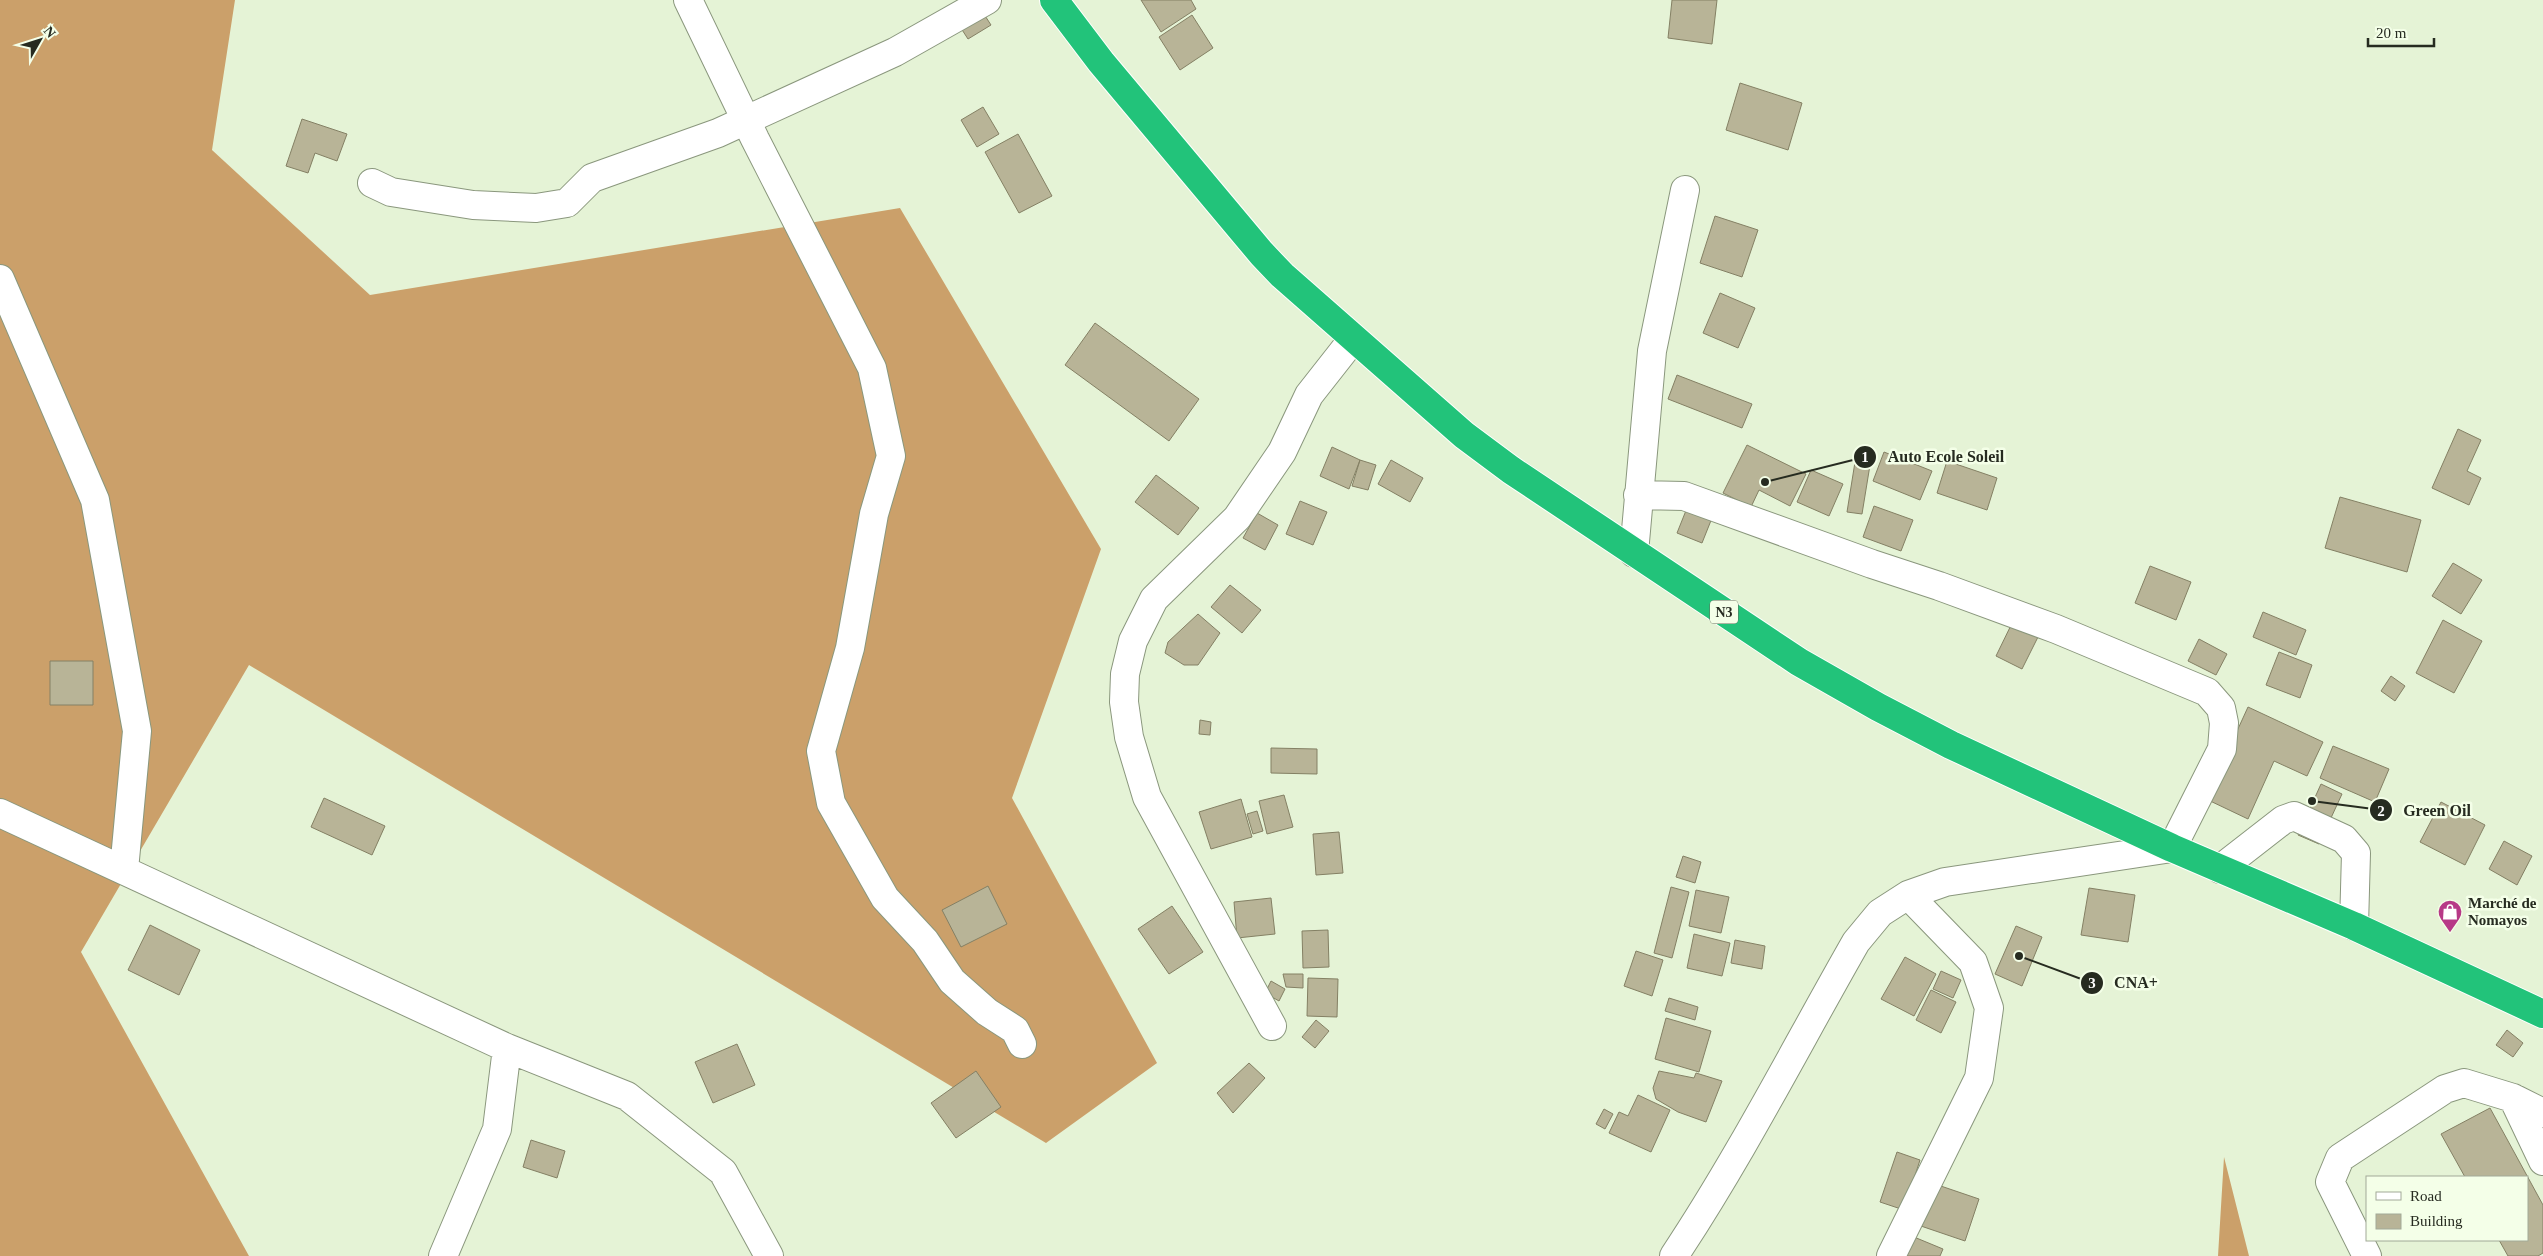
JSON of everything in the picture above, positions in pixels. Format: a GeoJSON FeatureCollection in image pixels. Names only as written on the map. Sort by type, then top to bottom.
{"type":"FeatureCollection","features":[{"type":"Feature","properties":{"kind":"highway","name":"N3"},"geometry":{"type":"LineString","coordinates":[[1054,0],[1101,62],[1262,254],[1354,339],[1464,435],[1564,507],[1799,662],[1878,708],[1950,745],[2172,848],[2354,926],[2543,1014]]}},
{"type":"Feature","properties":{"kind":"street"},"geometry":{"type":"LineString","coordinates":[[688,0],[745,118],[872,368],[891,456],[874,514],[850,648],[821,751],[831,803],[885,898],[925,941],[952,981],[986,1012],[1015,1030],[1022,1044]]}},
{"type":"Feature","properties":{"kind":"street"},"geometry":{"type":"LineString","coordinates":[[372,183],[391,192],[473,205],[536,208],[567,203],[592,178],[718,133],[745,118],[895,52],[987,0]]}},
{"type":"Feature","properties":{"kind":"street"},"geometry":{"type":"LineString","coordinates":[[1634,553],[1652,352],[1685,190]]}},
{"type":"Feature","properties":{"kind":"street"},"geometry":{"type":"LineString","coordinates":[[0,279],[95,500],[137,730],[124,870]]}},
{"type":"Feature","properties":{"kind":"street"},"geometry":{"type":"LineString","coordinates":[[1272,1026],[1147,797],[1129,737],[1124,702],[1125,674],[1133,641],[1154,599],[1237,518],[1282,452],[1309,395],[1354,339]]}},
{"type":"Feature","properties":{"kind":"street"},"geometry":{"type":"LineString","coordinates":[[1638,494],[1684,496],[1984,602],[2056,630],[2207,692],[2221,708],[2224,723],[2222,749],[2172,848],[1945,882],[1908,895],[1880,913],[1856,942],[1745,1142],[1707,1206],[1674,1256]]}},
{"type":"Feature","properties":{"kind":"street"},"geometry":{"type":"LineString","coordinates":[[0,813],[507,1048],[627,1096],[723,1172],[769,1256]]}},
{"type":"Feature","properties":{"kind":"street"},"geometry":{"type":"LineString","coordinates":[[2220,869],[2283,820],[2294,816],[2344,839],[2356,853],[2354,926]]}},
{"type":"Feature","properties":{"kind":"street"},"geometry":{"type":"LineString","coordinates":[[1890,1256],[1979,1078],[1989,1008],[1973,962],[1908,895]]}},
{"type":"Feature","properties":{"kind":"street"},"geometry":{"type":"LineString","coordinates":[[443,1256],[497,1129],[507,1048]]}},
{"type":"Feature","properties":{"kind":"street"},"geometry":{"type":"LineString","coordinates":[[2367,1256],[2330,1182],[2340,1158],[2445,1089],[2464,1083],[2513,1098],[2543,1113]]}},
{"type":"Feature","properties":{"kind":"street"},"geometry":{"type":"LineString","coordinates":[[2513,1098],[2543,1161]]}},
{"type":"Feature","properties":{"kind":"shaded area"},"geometry":{"type":"Polygon","coordinates":[[[0,0],[235,0],[212,150],[370,295],[900,208],[1101,549],[1012,798],[1157,1063],[1046,1143],[249,665],[81,952],[249,1256],[0,1256],[0,0]]]}},
{"type":"Feature","properties":{"kind":"shaded area"},"geometry":{"type":"Polygon","coordinates":[[[2224,1157],[2249,1256],[2218,1256],[2224,1157]]]}},
{"type":"Feature","properties":{"kind":"building"},"geometry":{"type":"Polygon","coordinates":[[[1141,0],[1191,0],[1196,9],[1161,32],[1141,0]]]}},
{"type":"Feature","properties":{"kind":"building"},"geometry":{"type":"Polygon","coordinates":[[[1672,0],[1717,0],[1712,44],[1668,38],[1672,0]]]}},
{"type":"Feature","properties":{"kind":"building"},"geometry":{"type":"Polygon","coordinates":[[[980,8],[991,25],[968,39],[957,22],[980,8]]]}},
{"type":"Feature","properties":{"kind":"building"},"geometry":{"type":"Polygon","coordinates":[[[1192,15],[1213,48],[1180,70],[1159,37],[1192,15]]]}},
{"type":"Feature","properties":{"kind":"building"},"geometry":{"type":"Polygon","coordinates":[[[1740,83],[1802,103],[1788,150],[1726,130],[1740,83]]]}},
{"type":"Feature","properties":{"kind":"building"},"geometry":{"type":"Polygon","coordinates":[[[983,107],[999,134],[977,147],[961,120],[983,107]]]}},
{"type":"Feature","properties":{"kind":"building"},"geometry":{"type":"Polygon","coordinates":[[[302,119],[347,134],[337,161],[315,153],[308,173],[286,166],[302,119]]]}},
{"type":"Feature","properties":{"kind":"building"},"geometry":{"type":"Polygon","coordinates":[[[1018,134],[1052,196],[1019,213],[985,152],[1018,134]]]}},
{"type":"Feature","properties":{"kind":"building"},"geometry":{"type":"Polygon","coordinates":[[[1715,216],[1758,230],[1742,277],[1700,263],[1715,216]]]}},
{"type":"Feature","properties":{"kind":"building"},"geometry":{"type":"Polygon","coordinates":[[[1720,293],[1755,308],[1738,348],[1703,333],[1720,293]]]}},
{"type":"Feature","properties":{"kind":"building"},"geometry":{"type":"Polygon","coordinates":[[[1095,323],[1199,399],[1169,441],[1065,365],[1095,323]]]}},
{"type":"Feature","properties":{"kind":"building"},"geometry":{"type":"Polygon","coordinates":[[[1677,375],[1752,404],[1742,428],[1668,399],[1677,375]]]}},
{"type":"Feature","properties":{"kind":"building"},"geometry":{"type":"Polygon","coordinates":[[[2458,429],[2481,440],[2467,471],[2481,478],[2469,505],[2432,488],[2458,429]]]}},
{"type":"Feature","properties":{"kind":"building"},"geometry":{"type":"Polygon","coordinates":[[[1747,445],[1806,474],[1790,506],[1759,490],[1751,507],[1723,493],[1747,445]]]}},
{"type":"Feature","properties":{"kind":"building"},"geometry":{"type":"Polygon","coordinates":[[[1332,447],[1360,460],[1349,489],[1320,476],[1332,447]]]}},
{"type":"Feature","properties":{"kind":"building"},"geometry":{"type":"Polygon","coordinates":[[[1884,452],[1932,471],[1920,500],[1873,481],[1884,452]]]}},
{"type":"Feature","properties":{"kind":"building"},"geometry":{"type":"Polygon","coordinates":[[[1360,460],[1376,465],[1368,490],[1352,486],[1360,460]]]}},
{"type":"Feature","properties":{"kind":"building"},"geometry":{"type":"Polygon","coordinates":[[[1391,460],[1423,478],[1410,502],[1378,484],[1391,460]]]}},
{"type":"Feature","properties":{"kind":"building"},"geometry":{"type":"Polygon","coordinates":[[[1947,461],[1997,478],[1987,510],[1937,493],[1947,461]]]}},
{"type":"Feature","properties":{"kind":"building"},"geometry":{"type":"Polygon","coordinates":[[[1855,462],[1870,465],[1862,514],[1847,512],[1855,462]]]}},
{"type":"Feature","properties":{"kind":"building"},"geometry":{"type":"Polygon","coordinates":[[[1811,470],[1843,484],[1829,516],[1797,502],[1811,470]]]}},
{"type":"Feature","properties":{"kind":"building"},"geometry":{"type":"Polygon","coordinates":[[[1156,475],[1199,508],[1178,535],[1135,502],[1156,475]]]}},
{"type":"Feature","properties":{"kind":"building"},"geometry":{"type":"Polygon","coordinates":[[[2340,497],[2421,520],[2407,572],[2325,548],[2340,497]]]}},
{"type":"Feature","properties":{"kind":"building"},"geometry":{"type":"Polygon","coordinates":[[[1300,501],[1327,512],[1313,545],[1286,534],[1300,501]]]}},
{"type":"Feature","properties":{"kind":"building"},"geometry":{"type":"Polygon","coordinates":[[[1874,506],[1913,520],[1901,551],[1863,537],[1874,506]]]}},
{"type":"Feature","properties":{"kind":"building"},"geometry":{"type":"Polygon","coordinates":[[[1687,508],[1712,518],[1702,543],[1677,533],[1687,508]]]}},
{"type":"Feature","properties":{"kind":"building"},"geometry":{"type":"Polygon","coordinates":[[[1257,513],[1278,525],[1265,550],[1243,538],[1257,513]]]}},
{"type":"Feature","properties":{"kind":"building"},"geometry":{"type":"Polygon","coordinates":[[[2453,563],[2482,580],[2461,614],[2432,596],[2453,563]]]}},
{"type":"Feature","properties":{"kind":"building"},"geometry":{"type":"Polygon","coordinates":[[[2150,566],[2191,582],[2176,620],[2135,603],[2150,566]]]}},
{"type":"Feature","properties":{"kind":"building"},"geometry":{"type":"Polygon","coordinates":[[[1230,585],[1261,610],[1242,633],[1211,607],[1230,585]]]}},
{"type":"Feature","properties":{"kind":"building"},"geometry":{"type":"Polygon","coordinates":[[[2263,612],[2306,630],[2296,655],[2253,637],[2263,612]]]}},
{"type":"Feature","properties":{"kind":"building"},"geometry":{"type":"Polygon","coordinates":[[[1198,614],[1220,633],[1198,665],[1184,665],[1165,653],[1168,642],[1198,614]]]}},
{"type":"Feature","properties":{"kind":"building"},"geometry":{"type":"Polygon","coordinates":[[[2016,615],[2042,629],[2022,669],[1996,656],[2016,615]]]}},
{"type":"Feature","properties":{"kind":"building"},"geometry":{"type":"Polygon","coordinates":[[[2443,620],[2482,641],[2454,693],[2416,673],[2443,620]]]}},
{"type":"Feature","properties":{"kind":"building"},"geometry":{"type":"Polygon","coordinates":[[[2199,639],[2227,654],[2216,675],[2188,661],[2199,639]]]}},
{"type":"Feature","properties":{"kind":"building"},"geometry":{"type":"Polygon","coordinates":[[[2279,652],[2312,665],[2300,698],[2266,685],[2279,652]]]}},
{"type":"Feature","properties":{"kind":"building"},"geometry":{"type":"Polygon","coordinates":[[[50,661],[93,661],[93,705],[50,705],[50,661]]]}},
{"type":"Feature","properties":{"kind":"building"},"geometry":{"type":"Polygon","coordinates":[[[2391,676],[2405,686],[2395,701],[2381,691],[2391,676]]]}},
{"type":"Feature","properties":{"kind":"building"},"geometry":{"type":"Polygon","coordinates":[[[2248,707],[2323,742],[2307,776],[2274,761],[2248,819],[2206,799],[2248,707]]]}},
{"type":"Feature","properties":{"kind":"building"},"geometry":{"type":"Polygon","coordinates":[[[1200,720],[1211,722],[1210,735],[1199,734],[1200,720]]]}},
{"type":"Feature","properties":{"kind":"building"},"geometry":{"type":"Polygon","coordinates":[[[2333,746],[2389,769],[2375,802],[2320,778],[2333,746]]]}},
{"type":"Feature","properties":{"kind":"building"},"geometry":{"type":"Polygon","coordinates":[[[1271,748],[1317,749],[1317,774],[1271,773],[1271,748]]]}},
{"type":"Feature","properties":{"kind":"building"},"geometry":{"type":"Polygon","coordinates":[[[2321,784],[2342,794],[2319,844],[2298,835],[2321,784]]]}},
{"type":"Feature","properties":{"kind":"building"},"geometry":{"type":"Polygon","coordinates":[[[1284,795],[1293,827],[1267,834],[1259,801],[1284,795]]]}},
{"type":"Feature","properties":{"kind":"building"},"geometry":{"type":"Polygon","coordinates":[[[324,798],[385,826],[372,855],[311,827],[324,798]]]}},
{"type":"Feature","properties":{"kind":"building"},"geometry":{"type":"Polygon","coordinates":[[[1241,799],[1252,837],[1211,849],[1199,812],[1241,799]]]}},
{"type":"Feature","properties":{"kind":"building"},"geometry":{"type":"Polygon","coordinates":[[[2441,802],[2485,825],[2465,865],[2420,842],[2441,802]]]}},
{"type":"Feature","properties":{"kind":"building"},"geometry":{"type":"Polygon","coordinates":[[[1257,811],[1263,831],[1253,834],[1247,814],[1257,811]]]}},
{"type":"Feature","properties":{"kind":"building"},"geometry":{"type":"Polygon","coordinates":[[[1339,832],[1343,873],[1316,875],[1313,834],[1339,832]]]}},
{"type":"Feature","properties":{"kind":"building"},"geometry":{"type":"Polygon","coordinates":[[[2504,841],[2532,856],[2517,885],[2489,869],[2504,841]]]}},
{"type":"Feature","properties":{"kind":"building"},"geometry":{"type":"Polygon","coordinates":[[[1683,856],[1701,862],[1695,883],[1676,877],[1683,856]]]}},
{"type":"Feature","properties":{"kind":"building"},"geometry":{"type":"Polygon","coordinates":[[[988,886],[1007,924],[961,947],[942,910],[988,886]]]}},
{"type":"Feature","properties":{"kind":"building"},"geometry":{"type":"Polygon","coordinates":[[[1671,887],[1689,892],[1672,958],[1654,953],[1671,887]]]}},
{"type":"Feature","properties":{"kind":"building"},"geometry":{"type":"Polygon","coordinates":[[[2089,888],[2135,895],[2128,942],[2081,935],[2089,888]]]}},
{"type":"Feature","properties":{"kind":"building"},"geometry":{"type":"Polygon","coordinates":[[[1696,890],[1729,897],[1721,933],[1689,926],[1696,890]]]}},
{"type":"Feature","properties":{"kind":"building"},"geometry":{"type":"Polygon","coordinates":[[[1271,898],[1275,934],[1237,938],[1234,902],[1271,898]]]}},
{"type":"Feature","properties":{"kind":"building"},"geometry":{"type":"Polygon","coordinates":[[[1172,906],[1203,952],[1169,974],[1138,929],[1172,906]]]}},
{"type":"Feature","properties":{"kind":"building"},"geometry":{"type":"Polygon","coordinates":[[[150,925],[200,950],[179,995],[128,970],[150,925]]]}},
{"type":"Feature","properties":{"kind":"building"},"geometry":{"type":"Polygon","coordinates":[[[2016,926],[2042,937],[2022,986],[1995,974],[2016,926]]]}},
{"type":"Feature","properties":{"kind":"building"},"geometry":{"type":"Polygon","coordinates":[[[1328,930],[1329,967],[1303,968],[1302,931],[1328,930]]]}},
{"type":"Feature","properties":{"kind":"building"},"geometry":{"type":"Polygon","coordinates":[[[1694,934],[1730,943],[1722,976],[1687,968],[1694,934]]]}},
{"type":"Feature","properties":{"kind":"building"},"geometry":{"type":"Polygon","coordinates":[[[1735,940],[1765,946],[1762,969],[1731,963],[1735,940]]]}},
{"type":"Feature","properties":{"kind":"building"},"geometry":{"type":"Polygon","coordinates":[[[1636,951],[1663,960],[1652,996],[1624,986],[1636,951]]]}},
{"type":"Feature","properties":{"kind":"building"},"geometry":{"type":"Polygon","coordinates":[[[1905,957],[1936,974],[1914,1016],[1881,999],[1905,957]]]}},
{"type":"Feature","properties":{"kind":"building"},"geometry":{"type":"Polygon","coordinates":[[[1941,971],[1961,980],[1953,998],[1933,989],[1941,971]]]}},
{"type":"Feature","properties":{"kind":"building"},"geometry":{"type":"Polygon","coordinates":[[[1283,974],[1303,974],[1303,988],[1286,987],[1283,974]]]}},
{"type":"Feature","properties":{"kind":"building"},"geometry":{"type":"Polygon","coordinates":[[[1308,978],[1338,979],[1337,1017],[1307,1016],[1308,978]]]}},
{"type":"Feature","properties":{"kind":"building"},"geometry":{"type":"Polygon","coordinates":[[[1271,981],[1285,989],[1279,1001],[1265,993],[1271,981]]]}},
{"type":"Feature","properties":{"kind":"building"},"geometry":{"type":"Polygon","coordinates":[[[1931,990],[1956,1002],[1941,1033],[1916,1020],[1931,990]]]}},
{"type":"Feature","properties":{"kind":"building"},"geometry":{"type":"Polygon","coordinates":[[[1669,998],[1698,1007],[1695,1020],[1665,1011],[1669,998]]]}},
{"type":"Feature","properties":{"kind":"building"},"geometry":{"type":"Polygon","coordinates":[[[1666,1018],[1711,1031],[1699,1072],[1655,1059],[1666,1018]]]}},
{"type":"Feature","properties":{"kind":"building"},"geometry":{"type":"Polygon","coordinates":[[[1316,1020],[1329,1031],[1315,1048],[1302,1037],[1316,1020]]]}},
{"type":"Feature","properties":{"kind":"building"},"geometry":{"type":"Polygon","coordinates":[[[2507,1030],[2523,1043],[2513,1057],[2496,1045],[2507,1030]]]}},
{"type":"Feature","properties":{"kind":"building"},"geometry":{"type":"Polygon","coordinates":[[[737,1044],[755,1085],[713,1103],[695,1062],[737,1044]]]}},
{"type":"Feature","properties":{"kind":"building"},"geometry":{"type":"Polygon","coordinates":[[[1249,1063],[1265,1078],[1233,1113],[1217,1093],[1249,1063]]]}},
{"type":"Feature","properties":{"kind":"building"},"geometry":{"type":"Polygon","coordinates":[[[976,1071],[1001,1107],[956,1138],[931,1103],[976,1071]]]}},
{"type":"Feature","properties":{"kind":"building"},"geometry":{"type":"Polygon","coordinates":[[[1659,1071],[1694,1078],[1696,1073],[1722,1081],[1706,1122],[1678,1112],[1656,1099],[1653,1088],[1659,1071]]]}},
{"type":"Feature","properties":{"kind":"building"},"geometry":{"type":"Polygon","coordinates":[[[1638,1095],[1670,1110],[1651,1152],[1609,1133],[1619,1112],[1628,1116],[1638,1095]]]}},
{"type":"Feature","properties":{"kind":"building"},"geometry":{"type":"Polygon","coordinates":[[[2490,1108],[2527,1176],[2464,1176],[2441,1134],[2490,1108]]]}},
{"type":"Feature","properties":{"kind":"building"},"geometry":{"type":"Polygon","coordinates":[[[1604,1109],[1613,1114],[1605,1129],[1596,1124],[1604,1109]]]}},
{"type":"Feature","properties":{"kind":"building"},"geometry":{"type":"Polygon","coordinates":[[[531,1140],[565,1151],[557,1178],[523,1167],[531,1140]]]}},
{"type":"Feature","properties":{"kind":"building"},"geometry":{"type":"Polygon","coordinates":[[[1897,1152],[1920,1160],[1904,1210],[1880,1202],[1897,1152]]]}},
{"type":"Feature","properties":{"kind":"building"},"geometry":{"type":"Polygon","coordinates":[[[2528,1178],[2543,1205],[2543,1253],[2538,1256],[2508,1256],[2500,1241],[2528,1241],[2528,1178]]]}},
{"type":"Feature","properties":{"kind":"building"},"geometry":{"type":"Polygon","coordinates":[[[1929,1182],[1979,1199],[1965,1241],[1915,1224],[1929,1182]]]}},
{"type":"Feature","properties":{"kind":"building"},"geometry":{"type":"Polygon","coordinates":[[[1914,1237],[1943,1249],[1940,1256],[1906,1256],[1914,1237]]]}},
{"type":"Feature","properties":{"kind":"place","name":"Auto Ecole Soleil"},"geometry":{"type":"Point","coordinates":[1765,482]}},
{"type":"Feature","properties":{"kind":"place","name":"Green Oil"},"geometry":{"type":"Point","coordinates":[2312,801]}},
{"type":"Feature","properties":{"kind":"place","name":"Marché de Nomayos"},"geometry":{"type":"Point","coordinates":[2450,933]}},
{"type":"Feature","properties":{"kind":"place","name":"CNA+"},"geometry":{"type":"Point","coordinates":[2019,956]}}]}
